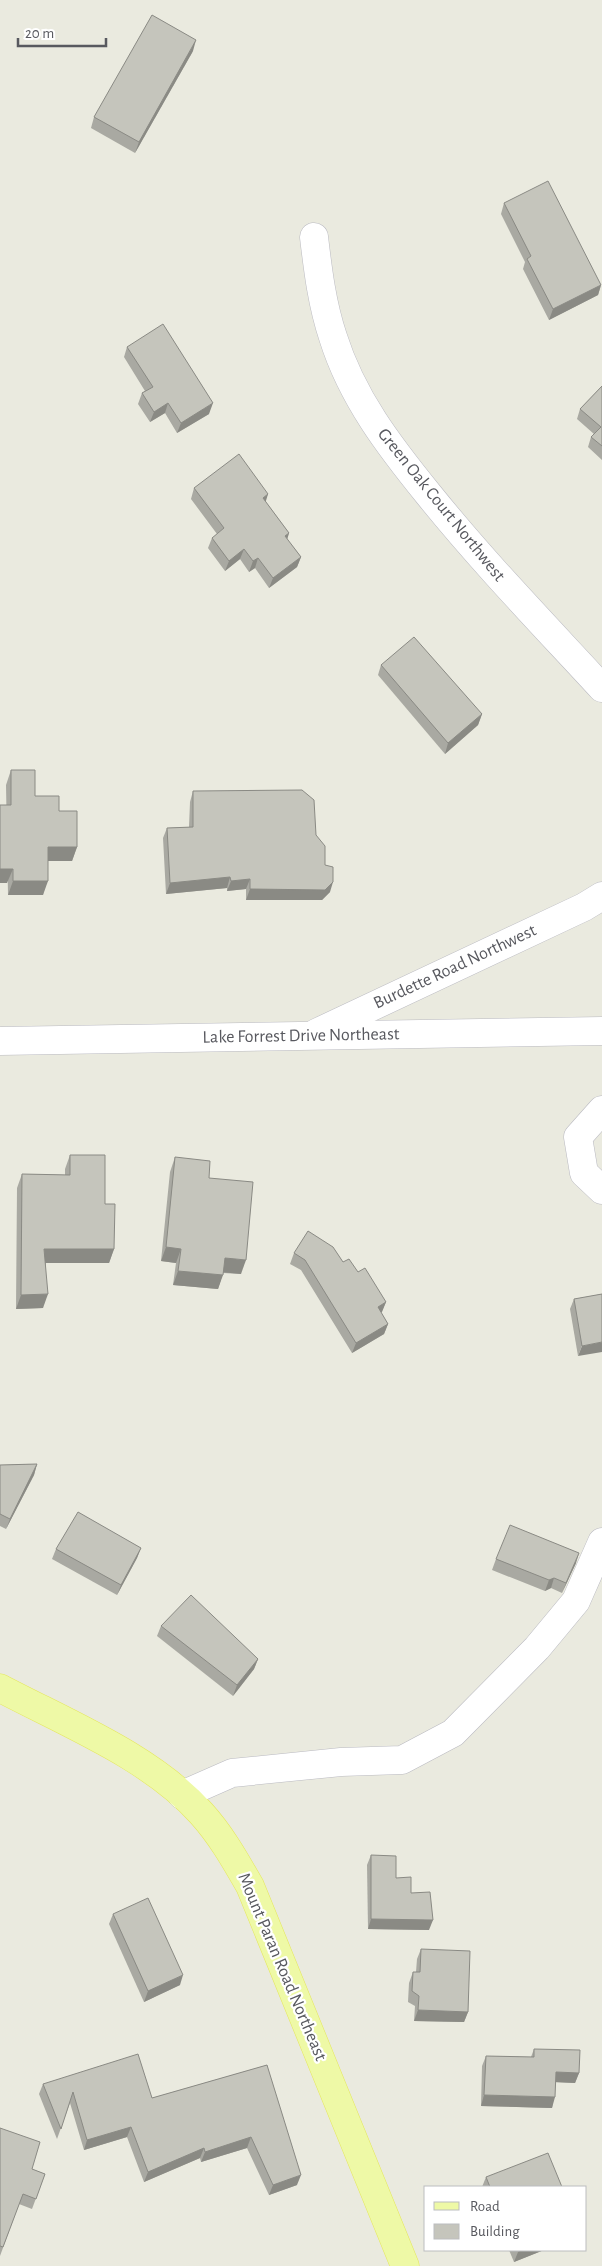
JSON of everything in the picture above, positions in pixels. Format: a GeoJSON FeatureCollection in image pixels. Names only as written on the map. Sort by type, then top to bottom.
{"type":"FeatureCollection","features":[{"type":"Feature","properties":{"kind":"main road","name":"Mount Paran Road Northeast"},"geometry":{"type":"LineString","coordinates":[[0,1688],[132,1758],[168,1782],[201,1812],[228,1848],[250,1886],[405,2266]]}},
{"type":"Feature","properties":{"kind":"street","name":"Green Oak Court Northwest"},"geometry":{"type":"LineString","coordinates":[[314,237],[320,288],[333,339],[356,392],[386,443],[467,542],[602,688]]}},
{"type":"Feature","properties":{"kind":"street","name":"Burdette Road Northwest"},"geometry":{"type":"LineString","coordinates":[[308,1036],[575,911],[602,896]]}},
{"type":"Feature","properties":{"kind":"street","name":"Lake Forrest Drive Northeast"},"geometry":{"type":"LineString","coordinates":[[0,1041],[602,1031]]}},
{"type":"Feature","properties":{"kind":"street"},"geometry":{"type":"LineString","coordinates":[[602,1110],[578,1137],[584,1173],[602,1190]]}},
{"type":"Feature","properties":{"kind":"street"},"geometry":{"type":"LineString","coordinates":[[182,1795],[232,1773],[341,1762],[402,1760],[453,1733],[537,1648],[576,1601],[602,1542]]}},
{"type":"Feature","properties":{"kind":"building"},"geometry":{"type":"Polygon","coordinates":[[[152,15],[196,40],[139,142],[94,117],[152,15]]]}},
{"type":"Feature","properties":{"kind":"building"},"geometry":{"type":"Polygon","coordinates":[[[548,181],[601,285],[553,309],[527,259],[531,256],[504,203],[548,181]]]}},
{"type":"Feature","properties":{"kind":"building"},"geometry":{"type":"Polygon","coordinates":[[[163,324],[213,403],[181,423],[168,403],[154,412],[142,393],[153,387],[127,347],[163,324]]]}},
{"type":"Feature","properties":{"kind":"building"},"geometry":{"type":"Polygon","coordinates":[[[602,386],[602,446],[591,437],[601,427],[580,409],[602,386]]]}},
{"type":"Feature","properties":{"kind":"building"},"geometry":{"type":"Polygon","coordinates":[[[239,454],[268,494],[263,498],[289,533],[285,536],[301,557],[273,578],[258,558],[253,561],[244,549],[229,561],[212,538],[224,528],[194,488],[239,454]]]}},
{"type":"Feature","properties":{"kind":"building"},"geometry":{"type":"Polygon","coordinates":[[[414,637],[482,714],[448,743],[381,665],[414,637]]]}},
{"type":"Feature","properties":{"kind":"building"},"geometry":{"type":"Polygon","coordinates":[[[11,770],[35,770],[35,796],[59,796],[59,811],[77,811],[77,847],[48,847],[48,881],[13,881],[13,869],[0,869],[0,805],[11,805],[11,770]]]}},
{"type":"Feature","properties":{"kind":"building"},"geometry":{"type":"Polygon","coordinates":[[[302,790],[314,800],[316,835],[325,846],[325,865],[333,867],[333,882],[325,890],[250,889],[250,879],[231,881],[230,877],[170,883],[167,828],[193,827],[193,791],[302,790]]]}},
{"type":"Feature","properties":{"kind":"building"},"geometry":{"type":"Polygon","coordinates":[[[70,1155],[105,1155],[105,1204],[115,1204],[114,1249],[44,1249],[48,1294],[21,1295],[22,1174],[70,1175],[70,1155]]]}},
{"type":"Feature","properties":{"kind":"building"},"geometry":{"type":"Polygon","coordinates":[[[175,1157],[210,1161],[209,1178],[253,1182],[246,1260],[225,1258],[223,1275],[178,1271],[181,1249],[166,1247],[175,1157]]]}},
{"type":"Feature","properties":{"kind":"building"},"geometry":{"type":"Polygon","coordinates":[[[308,1231],[333,1247],[343,1262],[349,1259],[358,1272],[365,1268],[386,1302],[378,1307],[388,1324],[356,1343],[305,1260],[294,1253],[308,1231]]]}},
{"type":"Feature","properties":{"kind":"building"},"geometry":{"type":"Polygon","coordinates":[[[602,1294],[602,1342],[582,1346],[574,1299],[602,1294]]]}},
{"type":"Feature","properties":{"kind":"building"},"geometry":{"type":"Polygon","coordinates":[[[37,1464],[10,1519],[0,1514],[0,1465],[37,1464]]]}},
{"type":"Feature","properties":{"kind":"building"},"geometry":{"type":"Polygon","coordinates":[[[78,1512],[141,1548],[121,1585],[56,1549],[78,1512]]]}},
{"type":"Feature","properties":{"kind":"building"},"geometry":{"type":"Polygon","coordinates":[[[510,1525],[579,1553],[566,1583],[554,1578],[549,1580],[496,1559],[510,1525]]]}},
{"type":"Feature","properties":{"kind":"building"},"geometry":{"type":"Polygon","coordinates":[[[191,1595],[258,1659],[237,1685],[161,1626],[191,1595]]]}},
{"type":"Feature","properties":{"kind":"building"},"geometry":{"type":"Polygon","coordinates":[[[371,1855],[396,1856],[396,1878],[411,1877],[411,1893],[430,1892],[433,1920],[371,1919],[371,1855]]]}},
{"type":"Feature","properties":{"kind":"building"},"geometry":{"type":"Polygon","coordinates":[[[148,1898],[183,1975],[148,1991],[113,1914],[148,1898]]]}},
{"type":"Feature","properties":{"kind":"building"},"geometry":{"type":"Polygon","coordinates":[[[421,1949],[470,1951],[468,2012],[418,2010],[419,1996],[412,1991],[413,1972],[420,1972],[421,1949]]]}},
{"type":"Feature","properties":{"kind":"building"},"geometry":{"type":"Polygon","coordinates":[[[534,2049],[580,2050],[579,2073],[556,2072],[555,2097],[484,2095],[486,2056],[534,2057],[534,2049]]]}},
{"type":"Feature","properties":{"kind":"building"},"geometry":{"type":"Polygon","coordinates":[[[138,2054],[152,2098],[267,2065],[301,2175],[273,2185],[251,2137],[205,2152],[204,2148],[148,2172],[131,2127],[87,2140],[73,2092],[61,2129],[43,2084],[138,2054]]]}},
{"type":"Feature","properties":{"kind":"building"},"geometry":{"type":"Polygon","coordinates":[[[0,2128],[40,2142],[32,2169],[45,2174],[36,2199],[23,2194],[3,2247],[0,2246],[0,2128]]]}},
{"type":"Feature","properties":{"kind":"building"},"geometry":{"type":"Polygon","coordinates":[[[548,2153],[562,2186],[490,2186],[486,2177],[548,2153]]]}}]}
